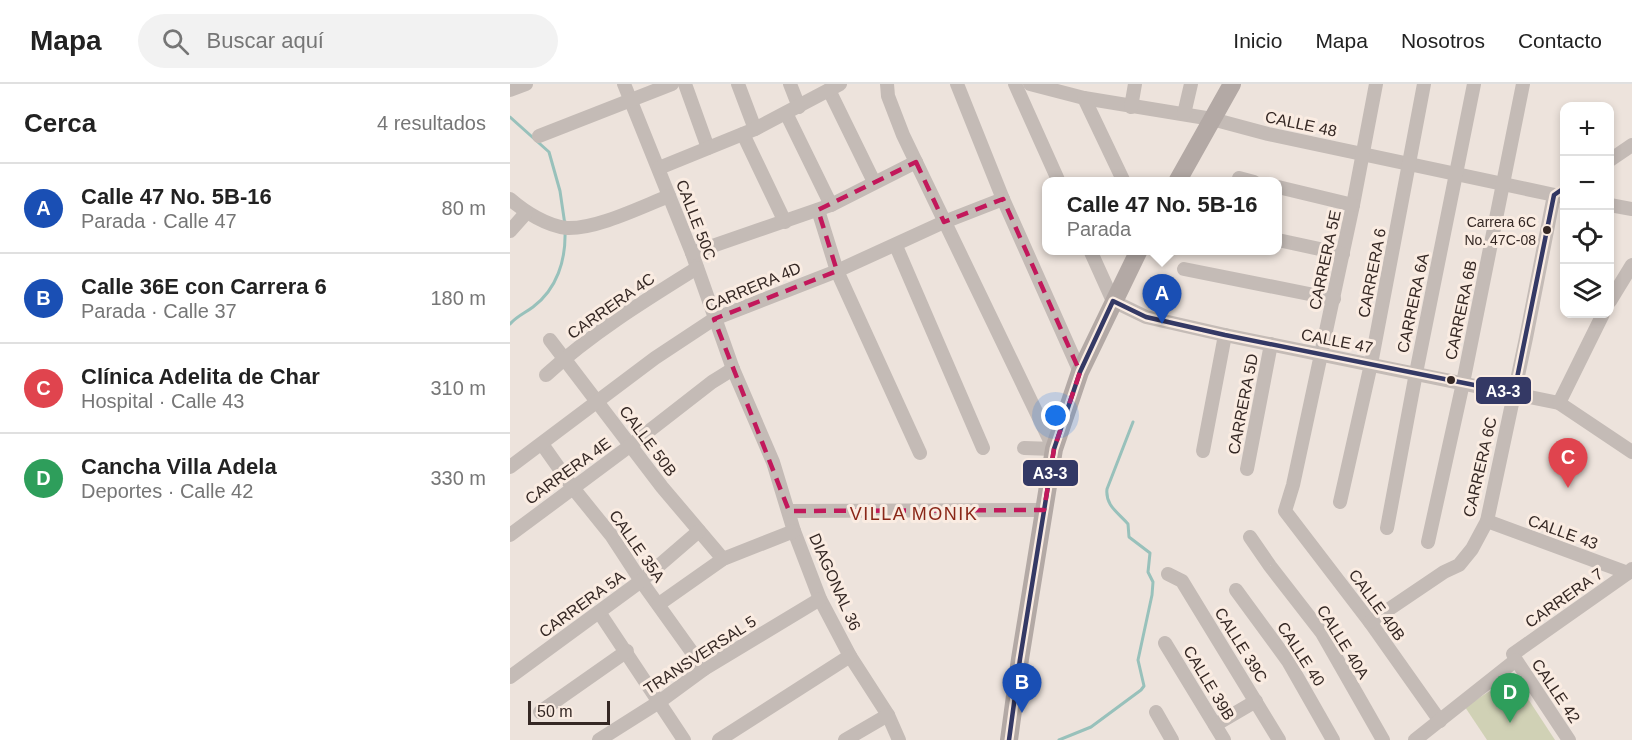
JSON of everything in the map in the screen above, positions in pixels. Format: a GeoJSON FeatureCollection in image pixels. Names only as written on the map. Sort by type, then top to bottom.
{"type":"FeatureCollection","features":[{"type":"Feature","properties":{"kind":"main road"},"geometry":{"type":"LineString","coordinates":[[1180,177],[1232,84]]}},
{"type":"Feature","properties":{"kind":"main road"},"geometry":{"type":"LineString","coordinates":[[1010,740],[1054,449],[1080,372],[1136,255]]}},
{"type":"Feature","properties":{"kind":"street"},"geometry":{"type":"LineString","coordinates":[[510,90],[526,84]]}},
{"type":"Feature","properties":{"kind":"street","name":"CALLE 50C"},"geometry":{"type":"LineString","coordinates":[[624,84],[692,253],[733,369],[774,462]]}},
{"type":"Feature","properties":{"kind":"street"},"geometry":{"type":"LineString","coordinates":[[539,136],[672,84]]}},
{"type":"Feature","properties":{"kind":"street"},"geometry":{"type":"LineString","coordinates":[[685,84],[708,148]]}},
{"type":"Feature","properties":{"kind":"street"},"geometry":{"type":"LineString","coordinates":[[738,84],[749,131],[785,222]]}},
{"type":"Feature","properties":{"kind":"street"},"geometry":{"type":"LineString","coordinates":[[790,84],[793,110],[824,207],[837,271],[921,453]]}},
{"type":"Feature","properties":{"kind":"street"},"geometry":{"type":"LineString","coordinates":[[887,84],[888,96],[903,135],[1054,449],[1024,448]]}},
{"type":"Feature","properties":{"kind":"street"},"geometry":{"type":"LineString","coordinates":[[957,84],[1003,199],[1080,372]]}},
{"type":"Feature","properties":{"kind":"street"},"geometry":{"type":"LineString","coordinates":[[1015,84],[1057,177]]}},
{"type":"Feature","properties":{"kind":"street","name":"CALLE 48"},"geometry":{"type":"LineString","coordinates":[[1030,84],[1078,92],[1131,107],[1212,119],[1409,164],[1560,194]]}},
{"type":"Feature","properties":{"kind":"street"},"geometry":{"type":"LineString","coordinates":[[1131,107],[1135,84]]}},
{"type":"Feature","properties":{"kind":"street"},"geometry":{"type":"LineString","coordinates":[[1184,114],[1191,84]]}},
{"type":"Feature","properties":{"kind":"street","name":"CARRERA 5E"},"geometry":{"type":"LineString","coordinates":[[1285,511],[1293,485],[1320,354],[1334,299],[1376,84]]}},
{"type":"Feature","properties":{"kind":"street","name":"CARRERA 6"},"geometry":{"type":"LineString","coordinates":[[1340,502],[1371,364],[1425,84]]}},
{"type":"Feature","properties":{"kind":"street","name":"CARRERA 6A"},"geometry":{"type":"LineString","coordinates":[[1387,528],[1474,84]]}},
{"type":"Feature","properties":{"kind":"street","name":"CARRERA 6B"},"geometry":{"type":"LineString","coordinates":[[1428,542],[1463,383],[1523,84]]}},
{"type":"Feature","properties":{"kind":"street"},"geometry":{"type":"LineString","coordinates":[[658,168],[749,131],[834,87],[874,182]]}},
{"type":"Feature","properties":{"kind":"street"},"geometry":{"type":"LineString","coordinates":[[1078,92],[1121,177]]}},
{"type":"Feature","properties":{"kind":"street"},"geometry":{"type":"LineString","coordinates":[[1614,157],[1632,145]]}},
{"type":"Feature","properties":{"kind":"street"},"geometry":{"type":"LineString","coordinates":[[692,253],[824,207],[916,162]]}},
{"type":"Feature","properties":{"kind":"street"},"geometry":{"type":"LineString","coordinates":[[1282,188],[1353,205]]}},
{"type":"Feature","properties":{"kind":"street"},"geometry":{"type":"LineString","coordinates":[[510,199],[526,213],[565,228],[607,221],[669,196]]}},
{"type":"Feature","properties":{"kind":"street","name":"CARRERA 6C"},"geometry":{"type":"LineString","coordinates":[[1370,622],[1444,572],[1459,565],[1472,549],[1487,521],[1514,393],[1560,198]]}},
{"type":"Feature","properties":{"kind":"street","name":"CARRERA 4D"},"geometry":{"type":"LineString","coordinates":[[510,467],[655,358],[714,319],[837,271],[896,246],[944,222],[1003,199]]}},
{"type":"Feature","properties":{"kind":"street"},"geometry":{"type":"LineString","coordinates":[[1614,206],[1632,209]]}},
{"type":"Feature","properties":{"kind":"street"},"geometry":{"type":"LineString","coordinates":[[510,231],[526,213]]}},
{"type":"Feature","properties":{"kind":"street"},"geometry":{"type":"LineString","coordinates":[[1282,241],[1343,254]]}},
{"type":"Feature","properties":{"kind":"street"},"geometry":{"type":"LineString","coordinates":[[896,246],[983,448]]}},
{"type":"Feature","properties":{"kind":"street"},"geometry":{"type":"LineString","coordinates":[[1092,255],[1113,301]]}},
{"type":"Feature","properties":{"kind":"street"},"geometry":{"type":"LineString","coordinates":[[1614,295],[1632,265]]}},
{"type":"Feature","properties":{"kind":"street","name":"CARRERA 4C"},"geometry":{"type":"LineString","coordinates":[[546,375],[564,358],[627,312],[697,268]]}},
{"type":"Feature","properties":{"kind":"street"},"geometry":{"type":"LineString","coordinates":[[1184,268],[1334,299]]}},
{"type":"Feature","properties":{"kind":"street","name":"CALLE 47"},"geometry":{"type":"LineString","coordinates":[[1113,301],[1146,317],[1559,403]]}},
{"type":"Feature","properties":{"kind":"street"},"geometry":{"type":"LineString","coordinates":[[1601,318],[1559,403],[1632,452]]}},
{"type":"Feature","properties":{"kind":"street"},"geometry":{"type":"LineString","coordinates":[[1203,451],[1225,335]]}},
{"type":"Feature","properties":{"kind":"street","name":"CALLE 50B"},"geometry":{"type":"LineString","coordinates":[[550,340],[723,559]]}},
{"type":"Feature","properties":{"kind":"street","name":"CARRERA 5D"},"geometry":{"type":"LineString","coordinates":[[1247,469],[1271,344]]}},
{"type":"Feature","properties":{"kind":"street","name":"CARRERA 4E"},"geometry":{"type":"LineString","coordinates":[[510,535],[712,382],[733,369]]}},
{"type":"Feature","properties":{"kind":"street","name":"CALLE 35A"},"geometry":{"type":"LineString","coordinates":[[542,444],[573,488],[611,535],[704,669]]}},
{"type":"Feature","properties":{"kind":"street","name":"DIAGONAL 36"},"geometry":{"type":"LineString","coordinates":[[774,462],[794,531],[820,599],[850,656],[888,715],[899,740]]}},
{"type":"Feature","properties":{"kind":"street"},"geometry":{"type":"LineString","coordinates":[[789,512],[1044,510]]}},
{"type":"Feature","properties":{"kind":"street","name":"CALLE 40B"},"geometry":{"type":"LineString","coordinates":[[1285,511],[1370,622],[1440,721]]}},
{"type":"Feature","properties":{"kind":"street","name":"CALLE 43"},"geometry":{"type":"LineString","coordinates":[[1487,521],[1630,571]]}},
{"type":"Feature","properties":{"kind":"street","name":"CARRERA 5A"},"geometry":{"type":"LineString","coordinates":[[510,677],[641,581],[699,531]]}},
{"type":"Feature","properties":{"kind":"street"},"geometry":{"type":"LineString","coordinates":[[658,604],[723,559],[794,531]]}},
{"type":"Feature","properties":{"kind":"street","name":"CALLE 40A"},"geometry":{"type":"LineString","coordinates":[[1250,537],[1322,633],[1383,740]]}},
{"type":"Feature","properties":{"kind":"street","name":"CARRERA 7"},"geometry":{"type":"LineString","coordinates":[[1415,740],[1514,657],[1630,571]]}},
{"type":"Feature","properties":{"kind":"street","name":"CALLE 39C"},"geometry":{"type":"LineString","coordinates":[[1168,574],[1182,581],[1280,740]]}},
{"type":"Feature","properties":{"kind":"street","name":"CALLE 40"},"geometry":{"type":"LineString","coordinates":[[1236,590],[1287,661],[1333,740]]}},
{"type":"Feature","properties":{"kind":"street","name":"TRANSVERSAL 5"},"geometry":{"type":"LineString","coordinates":[[599,740],[659,702],[704,669],[820,599]]}},
{"type":"Feature","properties":{"kind":"street"},"geometry":{"type":"LineString","coordinates":[[599,612],[684,740]]}},
{"type":"Feature","properties":{"kind":"street","name":"CALLE 39B"},"geometry":{"type":"LineString","coordinates":[[1165,643],[1224,740]]}},
{"type":"Feature","properties":{"kind":"street"},"geometry":{"type":"LineString","coordinates":[[540,712],[627,651]]}},
{"type":"Feature","properties":{"kind":"street"},"geometry":{"type":"LineString","coordinates":[[719,740],[850,656]]}},
{"type":"Feature","properties":{"kind":"street","name":"CALLE 42"},"geometry":{"type":"LineString","coordinates":[[1514,657],[1569,740]]}},
{"type":"Feature","properties":{"kind":"street"},"geometry":{"type":"LineString","coordinates":[[1215,725],[1256,701]]}},
{"type":"Feature","properties":{"kind":"street"},"geometry":{"type":"LineString","coordinates":[[1156,712],[1172,740]]}},
{"type":"Feature","properties":{"kind":"street"},"geometry":{"type":"LineString","coordinates":[[845,740],[888,715]]}},
{"type":"Feature","properties":{"kind":"highlighted area"},"geometry":{"type":"Polygon","coordinates":[[[916,162],[944,222],[1003,199],[1080,372],[1054,449],[1044,510],[789,511],[714,319],[837,271],[818,210],[916,162]]]}},
{"type":"Feature","properties":{"kind":"green space"},"geometry":{"type":"Polygon","coordinates":[[[1513,676],[1555,740],[1487,740],[1465,707],[1513,676]]]}},
{"type":"Feature","properties":{"kind":"waterway"},"geometry":{"type":"LineString","coordinates":[[510,117],[549,152],[560,191],[565,225]]}},
{"type":"Feature","properties":{"kind":"waterway"},"geometry":{"type":"LineString","coordinates":[[510,324],[541,300],[554,283],[562,263],[565,231]]}},
{"type":"Feature","properties":{"kind":"waterway"},"geometry":{"type":"LineString","coordinates":[[1059,740],[1091,727],[1144,686],[1138,660],[1152,595],[1153,582],[1148,572],[1150,553],[1129,537],[1128,524],[1110,505],[1107,495],[1107,489],[1133,422]]}},
{"type":"Feature","properties":{"kind":"transit line","name":"A3-3"},"geometry":{"type":"LineString","coordinates":[[1009,740],[1054,449],[1080,372],[1113,301],[1146,317],[1514,393],[1554,195],[1560,191]]}},
{"type":"Feature","properties":{"kind":"place","name":"Carrera 6C No. 47C-08"},"geometry":{"type":"Point","coordinates":[1547,230]}},
{"type":"Feature","properties":{"kind":"place","name":"Calle 47 No. 5B-16"},"geometry":{"type":"Point","coordinates":[1162,324]}},
{"type":"Feature","properties":{"kind":"place","name":"Clínica Adelita de Char"},"geometry":{"type":"Point","coordinates":[1568,488]}},
{"type":"Feature","properties":{"kind":"place","name":"Calle 36E con Carrera 6"},"geometry":{"type":"Point","coordinates":[1022,713]}},
{"type":"Feature","properties":{"kind":"place","name":"Cancha Villa Adela"},"geometry":{"type":"Point","coordinates":[1510,723]}},
{"type":"Feature","properties":{"kind":"district","name":"VILLA MONIK"},"geometry":{"type":"Point","coordinates":[914,514]}}]}
